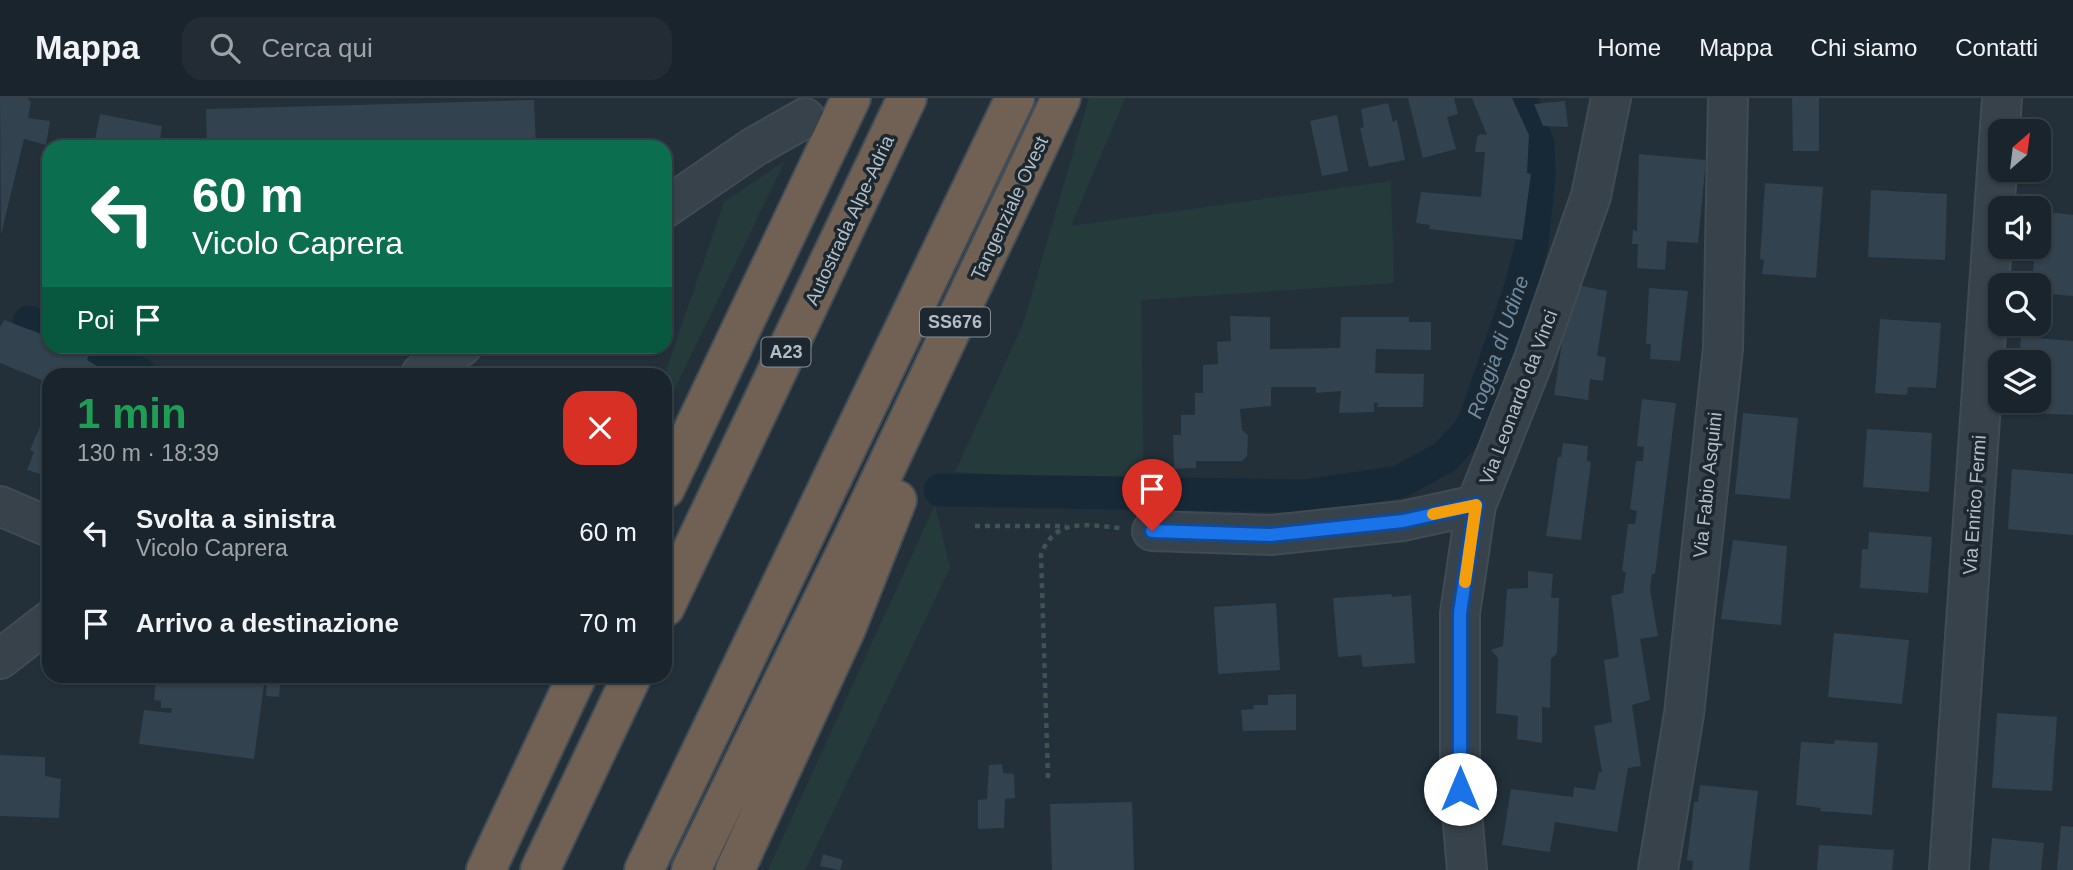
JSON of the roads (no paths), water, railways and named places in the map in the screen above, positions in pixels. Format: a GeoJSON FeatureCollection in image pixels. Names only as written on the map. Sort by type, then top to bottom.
{"type":"FeatureCollection","features":[{"type":"Feature","properties":{"kind":"highway","name":"A23"},"geometry":{"type":"LineString","coordinates":[[672,474],[851,98]]}},
{"type":"Feature","properties":{"kind":"highway","name":"Autostrada Alpe-Adria"},"geometry":{"type":"LineString","coordinates":[[672,592],[907,98]]}},
{"type":"Feature","properties":{"kind":"highway","name":"SS676"},"geometry":{"type":"LineString","coordinates":[[644,870],[1015,98]]}},
{"type":"Feature","properties":{"kind":"highway","name":"Tangenziale Ovest"},"geometry":{"type":"LineString","coordinates":[[691,870],[849,546],[1061,98]]}},
{"type":"Feature","properties":{"kind":"highway"},"geometry":{"type":"LineString","coordinates":[[735,870],[846,629],[1044,134]]}},
{"type":"Feature","properties":{"kind":"highway"},"geometry":{"type":"LineString","coordinates":[[486,870],[574,683]]}},
{"type":"Feature","properties":{"kind":"highway"},"geometry":{"type":"LineString","coordinates":[[540,870],[629,683]]}},
{"type":"Feature","properties":{"kind":"street","name":"Via Leonardo da Vinci"},"geometry":{"type":"LineString","coordinates":[[1467,870],[1460,789],[1460,613],[1476,505],[1534,359],[1591,196],[1611,98]]}},
{"type":"Feature","properties":{"kind":"street","name":"Via Fabio Asquini"},"geometry":{"type":"LineString","coordinates":[[1658,870],[1684,714],[1723,348],[1728,98]]}},
{"type":"Feature","properties":{"kind":"street","name":"Via Enrico Fermi"},"geometry":{"type":"LineString","coordinates":[[1949,870],[2002,98]]}},
{"type":"Feature","properties":{"kind":"street"},"geometry":{"type":"LineString","coordinates":[[672,203],[791,115]]}},
{"type":"Feature","properties":{"kind":"street"},"geometry":{"type":"LineString","coordinates":[[430,368],[450,354]]}},
{"type":"Feature","properties":{"kind":"street"},"geometry":{"type":"LineString","coordinates":[[1152,531],[1270,535],[1403,521],[1476,505]]}},
{"type":"Feature","properties":{"kind":"street"},"geometry":{"type":"LineString","coordinates":[[0,506],[42,524]]}},
{"type":"Feature","properties":{"kind":"street"},"geometry":{"type":"LineString","coordinates":[[0,659],[42,626]]}},
{"type":"Feature","properties":{"kind":"waterway","name":"Roggia di Udine"},"geometry":{"type":"LineString","coordinates":[[940,490],[1305,496],[1399,482],[1445,457],[1470,430],[1479,409],[1522,283],[1532,243],[1539,175],[1538,144],[1521,98]]}},
{"type":"Feature","properties":{"kind":"waterway","name":"Roggia di Udine"},"geometry":{"type":"LineString","coordinates":[[29,322],[42,328]]}},
{"type":"Feature","properties":{"kind":"waterway","name":"Roggia di Udine"},"geometry":{"type":"LineString","coordinates":[[98,354],[127,368]]}}]}
